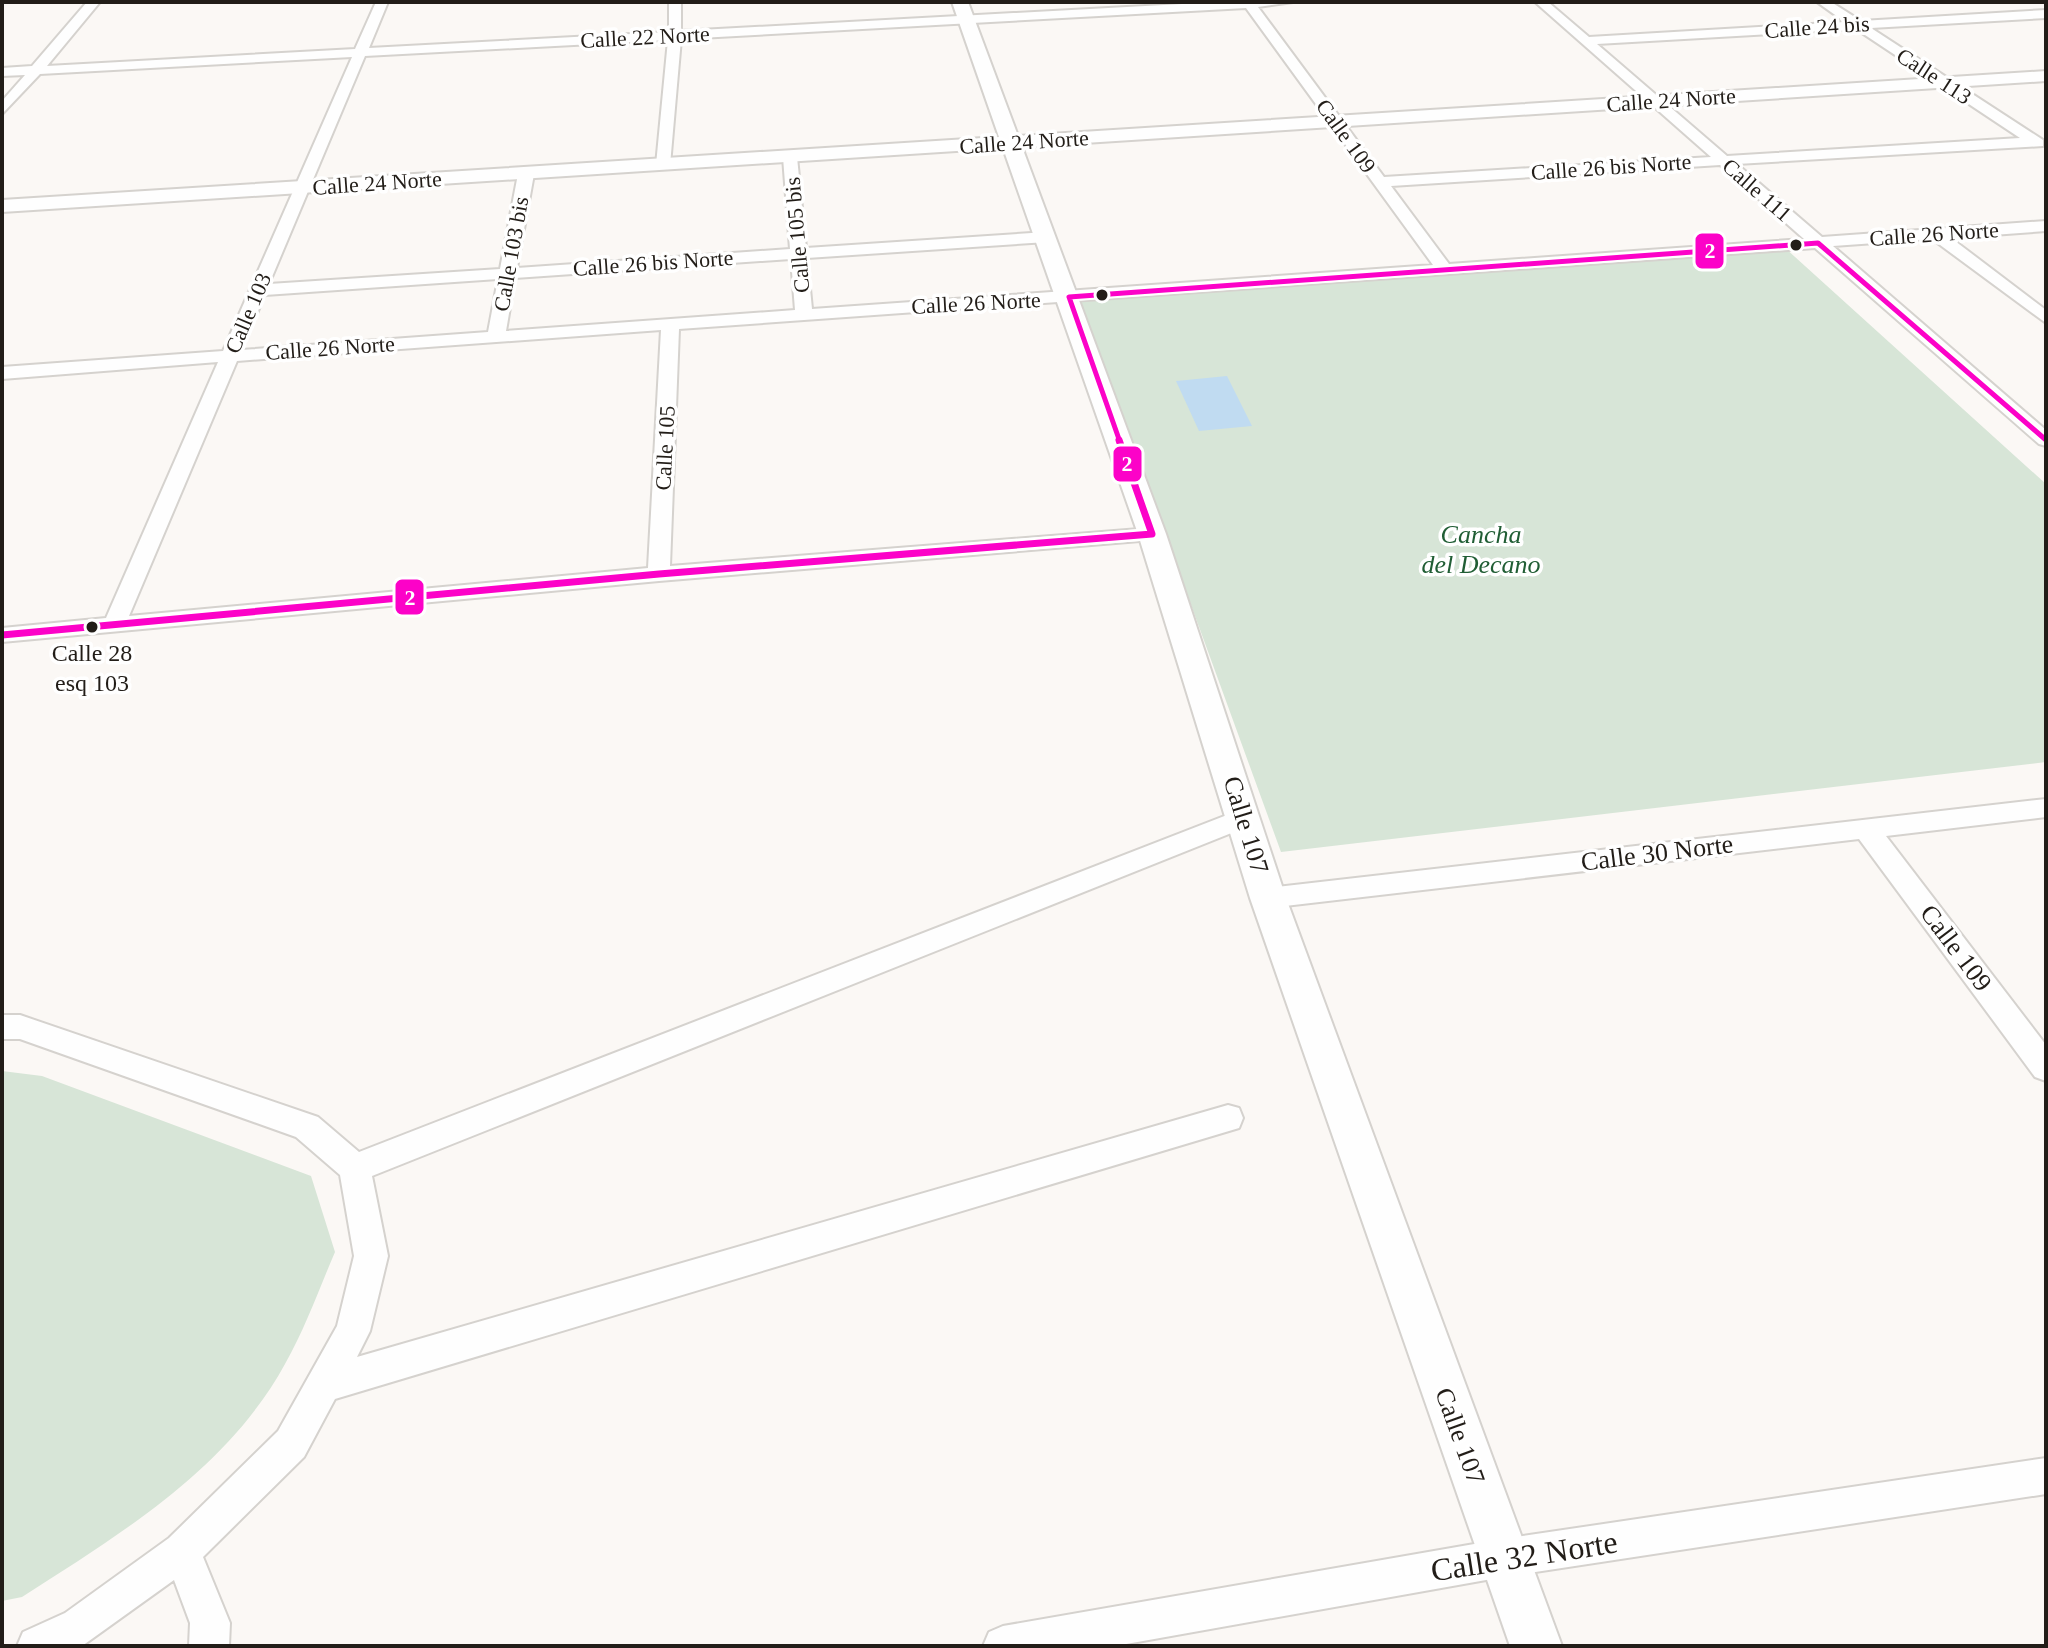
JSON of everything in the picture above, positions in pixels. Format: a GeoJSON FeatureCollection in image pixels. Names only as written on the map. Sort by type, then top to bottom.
{"type":"FeatureCollection","features":[{"type":"Feature","properties":{"kind":"street"},"geometry":{"type":"LineString","coordinates":[[2,110],[94,2]]}},
{"type":"Feature","properties":{"kind":"street","name":"Calle 103"},"geometry":{"type":"LineString","coordinates":[[114,625],[382,2]]}},
{"type":"Feature","properties":{"kind":"street"},"geometry":{"type":"LineString","coordinates":[[663,165],[675,35],[675,2]]}},
{"type":"Feature","properties":{"kind":"street","name":"Calle 107"},"geometry":{"type":"LineString","coordinates":[[960,2],[1152,534],[1245,817],[1268,898],[1536,1646]]}},
{"type":"Feature","properties":{"kind":"street","name":"Calle 22 Norte"},"geometry":{"type":"LineString","coordinates":[[2,72],[1287,2]]}},
{"type":"Feature","properties":{"kind":"street","name":"Calle 111"},"geometry":{"type":"LineString","coordinates":[[1541,2],[2046,440]]}},
{"type":"Feature","properties":{"kind":"street","name":"Calle 113"},"geometry":{"type":"LineString","coordinates":[[1823,2],[2041,144]]}},
{"type":"Feature","properties":{"kind":"street","name":"Calle 109"},"geometry":{"type":"LineString","coordinates":[[1249,3],[1445,270]]}},
{"type":"Feature","properties":{"kind":"street","name":"Calle 24 bis"},"geometry":{"type":"LineString","coordinates":[[1587,41],[2046,14]]}},
{"type":"Feature","properties":{"kind":"street","name":"Calle 24 Norte"},"geometry":{"type":"LineString","coordinates":[[2,206],[2046,76]]}},
{"type":"Feature","properties":{"kind":"street","name":"Calle 26 bis Norte"},"geometry":{"type":"LineString","coordinates":[[1379,182],[2041,144]]}},
{"type":"Feature","properties":{"kind":"street","name":"Calle 105 bis"},"geometry":{"type":"LineString","coordinates":[[790,157],[804,313]]}},
{"type":"Feature","properties":{"kind":"street","name":"Calle 103 bis"},"geometry":{"type":"LineString","coordinates":[[496,335],[526,174]]}},
{"type":"Feature","properties":{"kind":"street","name":"Calle 26 Norte"},"geometry":{"type":"LineString","coordinates":[[2,373],[670,322],[1069,297],[2045,227]]}},
{"type":"Feature","properties":{"kind":"street"},"geometry":{"type":"LineString","coordinates":[[1936,234],[2046,318]]}},
{"type":"Feature","properties":{"kind":"street","name":"Calle 26 bis Norte"},"geometry":{"type":"LineString","coordinates":[[259,290],[1047,237]]}},
{"type":"Feature","properties":{"kind":"street","name":"Calle 105"},"geometry":{"type":"LineString","coordinates":[[659,574],[670,322]]}},
{"type":"Feature","properties":{"kind":"street"},"geometry":{"type":"LineString","coordinates":[[2,635],[659,574],[1152,534]]}},
{"type":"Feature","properties":{"kind":"street","name":"Calle 30 Norte"},"geometry":{"type":"LineString","coordinates":[[1268,898],[2046,808]]}},
{"type":"Feature","properties":{"kind":"street"},"geometry":{"type":"LineString","coordinates":[[355,1168],[1245,817]]}},
{"type":"Feature","properties":{"kind":"street","name":"Calle 109"},"geometry":{"type":"LineString","coordinates":[[1866,829],[2046,1068]]}},
{"type":"Feature","properties":{"kind":"street"},"geometry":{"type":"LineString","coordinates":[[2,1027],[20,1027],[307,1127],[355,1168],[371,1256],[353,1331],[291,1444],[182,1551],[79,1627],[37,1646]]}},
{"type":"Feature","properties":{"kind":"street"},"geometry":{"type":"LineString","coordinates":[[323,1385],[1228,1118]]}},
{"type":"Feature","properties":{"kind":"street","name":"Calle 32 Norte"},"geometry":{"type":"LineString","coordinates":[[1003,1646],[1062,1641],[1503,1558],[2046,1476]]}},
{"type":"Feature","properties":{"kind":"street"},"geometry":{"type":"LineString","coordinates":[[182,1551],[210,1623],[209,1646]]}},
{"type":"Feature","properties":{"kind":"green space","name":"Cancha del Decano"},"geometry":{"type":"Polygon","coordinates":[[[1784,247],[2046,484],[2046,762],[1281,852],[1080,300],[1784,247]]]}},
{"type":"Feature","properties":{"kind":"green space"},"geometry":{"type":"Polygon","coordinates":[[[2,1071],[42,1076],[311,1176],[335,1252],[285,1364],[261,1402],[233,1436],[202,1468],[133,1524],[22,1597],[2,1601],[2,1071]]]}},
{"type":"Feature","properties":{"kind":"water"},"geometry":{"type":"Polygon","coordinates":[[[1227,376],[1252,426],[1199,431],[1176,381],[1227,376]]]}},
{"type":"Feature","properties":{"kind":"transit line","name":"2"},"geometry":{"type":"LineString","coordinates":[[2,635],[659,574],[1152,534],[1069,297],[1818,243],[2046,440]]}},
{"type":"Feature","properties":{"kind":"place","name":"Calle 28 esq 103"},"geometry":{"type":"Point","coordinates":[92,627]}}]}
